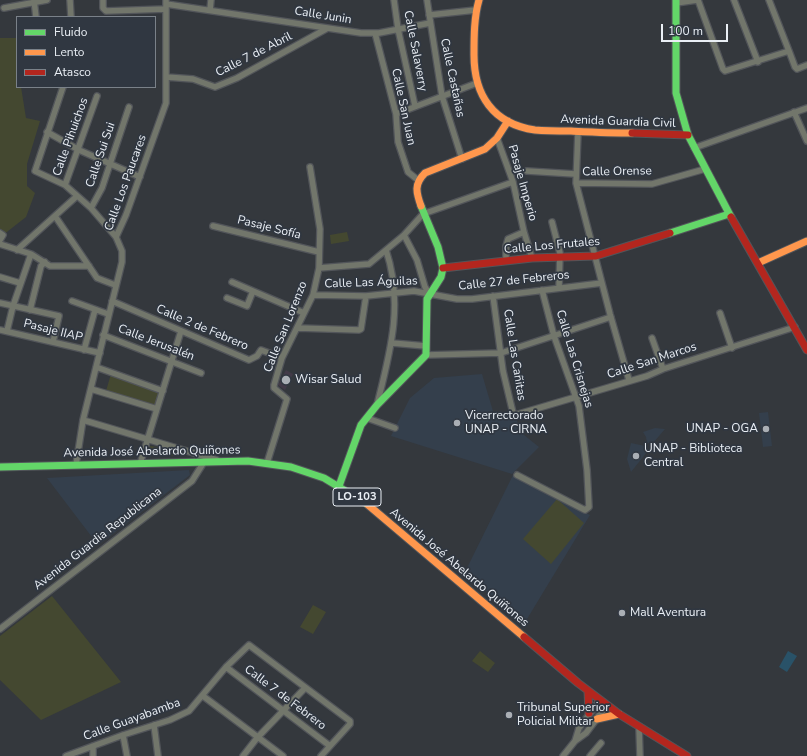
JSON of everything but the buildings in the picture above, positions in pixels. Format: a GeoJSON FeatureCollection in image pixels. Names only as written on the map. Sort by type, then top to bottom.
{"type":"FeatureCollection","features":[{"type":"Feature","properties":{"kind":"street"},"geometry":{"type":"LineString","coordinates":[[4,8],[34,1],[47,0]]}},
{"type":"Feature","properties":{"kind":"street"},"geometry":{"type":"LineString","coordinates":[[70,0],[71,16]]}},
{"type":"Feature","properties":{"kind":"street","name":"Calle Junin"},"geometry":{"type":"LineString","coordinates":[[102,0],[103,8],[106,11],[166,4],[326,28],[375,33],[430,23]]}},
{"type":"Feature","properties":{"kind":"street"},"geometry":{"type":"LineString","coordinates":[[210,10],[211,0]]}},
{"type":"Feature","properties":{"kind":"street","name":"Calle Salaverry"},"geometry":{"type":"LineString","coordinates":[[394,0],[398,29],[415,106]]}},
{"type":"Feature","properties":{"kind":"street","name":"Calle Castañas"},"geometry":{"type":"LineString","coordinates":[[427,0],[442,96],[462,159]]}},
{"type":"Feature","properties":{"kind":"street","name":"Avenida Guardia Civil"},"geometry":{"type":"LineString","coordinates":[[479,0],[476,10],[477,83],[486,102],[508,121],[527,128],[578,132],[688,135],[729,214],[758,262],[807,350]]}},
{"type":"Feature","properties":{"kind":"street"},"geometry":{"type":"LineString","coordinates":[[688,135],[676,93],[676,2],[698,0],[723,69],[728,71],[789,51]]}},
{"type":"Feature","properties":{"kind":"street"},"geometry":{"type":"LineString","coordinates":[[734,0],[758,62]]}},
{"type":"Feature","properties":{"kind":"street"},"geometry":{"type":"LineString","coordinates":[[769,0],[795,67],[797,69],[807,65]]}},
{"type":"Feature","properties":{"kind":"street"},"geometry":{"type":"LineString","coordinates":[[34,1],[36,16]]}},
{"type":"Feature","properties":{"kind":"street","name":"Calle Los Paucares"},"geometry":{"type":"LineString","coordinates":[[76,465],[83,420],[122,262],[122,251],[116,237],[140,177],[166,103],[166,4]]}},
{"type":"Feature","properties":{"kind":"street"},"geometry":{"type":"LineString","coordinates":[[429,15],[476,10]]}},
{"type":"Feature","properties":{"kind":"street","name":"Calle 7 de Abril"},"geometry":{"type":"LineString","coordinates":[[166,77],[193,79],[215,87],[242,75],[326,28]]}},
{"type":"Feature","properties":{"kind":"street","name":"Calle San Juan"},"geometry":{"type":"LineString","coordinates":[[375,33],[396,114],[398,142],[410,175],[418,180]]}},
{"type":"Feature","properties":{"kind":"street"},"geometry":{"type":"LineString","coordinates":[[396,114],[477,83]]}},
{"type":"Feature","properties":{"kind":"street"},"geometry":{"type":"LineString","coordinates":[[62,88],[34,170],[65,185],[91,208],[116,237]]}},
{"type":"Feature","properties":{"kind":"street","name":"Calle Pihuichos"},"geometry":{"type":"LineString","coordinates":[[65,185],[79,150],[97,96]]}},
{"type":"Feature","properties":{"kind":"street","name":"Calle Sui Sui"},"geometry":{"type":"LineString","coordinates":[[91,208],[102,188],[129,107]]}},
{"type":"Feature","properties":{"kind":"street"},"geometry":{"type":"LineString","coordinates":[[694,148],[807,108]]}},
{"type":"Feature","properties":{"kind":"street"},"geometry":{"type":"LineString","coordinates":[[794,112],[807,141]]}},
{"type":"Feature","properties":{"kind":"street"},"geometry":{"type":"LineString","coordinates":[[426,356],[427,299],[429,293],[440,281],[443,268],[439,246],[423,214],[417,187],[418,180],[425,173],[485,149],[497,138],[508,121]]}},
{"type":"Feature","properties":{"kind":"street"},"geometry":{"type":"LineString","coordinates":[[47,132],[79,150],[140,177]]}},
{"type":"Feature","properties":{"kind":"street"},"geometry":{"type":"LineString","coordinates":[[578,132],[575,174],[576,184],[629,380]]}},
{"type":"Feature","properties":{"kind":"street","name":"Pasaje Imperio"},"geometry":{"type":"LineString","coordinates":[[497,138],[513,182],[524,232],[532,258]]}},
{"type":"Feature","properties":{"kind":"street","name":"Calle San Lorenzo"},"geometry":{"type":"LineString","coordinates":[[267,463],[287,399],[274,387],[282,358],[313,295],[319,268],[320,229],[310,167]]}},
{"type":"Feature","properties":{"kind":"street","name":"Calle Orense"},"geometry":{"type":"LineString","coordinates":[[576,184],[652,184],[705,169]]}},
{"type":"Feature","properties":{"kind":"street"},"geometry":{"type":"LineString","coordinates":[[527,171],[575,174]]}},
{"type":"Feature","properties":{"kind":"street"},"geometry":{"type":"LineString","coordinates":[[319,268],[369,264],[404,235],[423,214],[513,182]]}},
{"type":"Feature","properties":{"kind":"street"},"geometry":{"type":"LineString","coordinates":[[17,250],[77,196]]}},
{"type":"Feature","properties":{"kind":"street","name":"Calle Los Frutales"},"geometry":{"type":"LineString","coordinates":[[443,268],[506,260],[560,256],[596,256],[729,214]]}},
{"type":"Feature","properties":{"kind":"street"},"geometry":{"type":"LineString","coordinates":[[55,216],[97,278],[116,285]]}},
{"type":"Feature","properties":{"kind":"street"},"geometry":{"type":"LineString","coordinates":[[552,222],[560,256],[559,288]]}},
{"type":"Feature","properties":{"kind":"street","name":"Pasaje Sofía"},"geometry":{"type":"LineString","coordinates":[[213,226],[319,252]]}},
{"type":"Feature","properties":{"kind":"street"},"geometry":{"type":"LineString","coordinates":[[506,260],[506,246],[508,239],[524,232]]}},
{"type":"Feature","properties":{"kind":"street"},"geometry":{"type":"LineString","coordinates":[[404,235],[417,260],[425,287],[429,293]]}},
{"type":"Feature","properties":{"kind":"street"},"geometry":{"type":"LineString","coordinates":[[758,262],[807,241]]}},
{"type":"Feature","properties":{"kind":"street"},"geometry":{"type":"LineString","coordinates":[[0,244],[31,254],[50,266],[88,266]]}},
{"type":"Feature","properties":{"kind":"street"},"geometry":{"type":"LineString","coordinates":[[377,406],[392,343],[395,294],[386,250]]}},
{"type":"Feature","properties":{"kind":"street"},"geometry":{"type":"LineString","coordinates":[[7,331],[20,283],[31,254]]}},
{"type":"Feature","properties":{"kind":"street"},"geometry":{"type":"LineString","coordinates":[[30,310],[40,266],[45,262]]}},
{"type":"Feature","properties":{"kind":"street"},"geometry":{"type":"LineString","coordinates":[[0,277],[20,283]]}},
{"type":"Feature","properties":{"kind":"street"},"geometry":{"type":"LineString","coordinates":[[232,282],[304,313]]}},
{"type":"Feature","properties":{"kind":"street","name":"Calle 27 de Febreros"},"geometry":{"type":"LineString","coordinates":[[429,293],[457,298],[493,296],[602,283]]}},
{"type":"Feature","properties":{"kind":"street","name":"Calle Las Crisnejas"},"geometry":{"type":"LineString","coordinates":[[517,475],[585,510],[589,507],[587,470],[579,406],[554,336],[542,290]]}},
{"type":"Feature","properties":{"kind":"street"},"geometry":{"type":"LineString","coordinates":[[226,298],[248,306],[253,291]]}},
{"type":"Feature","properties":{"kind":"street","name":"Calle Las Águilas"},"geometry":{"type":"LineString","coordinates":[[313,295],[366,296],[414,291],[429,293]]}},
{"type":"Feature","properties":{"kind":"street"},"geometry":{"type":"LineString","coordinates":[[298,328],[359,330],[361,329],[366,296]]}},
{"type":"Feature","properties":{"kind":"street","name":"Calle Las Cañitas"},"geometry":{"type":"LineString","coordinates":[[493,296],[503,371],[513,415],[516,415]]}},
{"type":"Feature","properties":{"kind":"street"},"geometry":{"type":"LineString","coordinates":[[72,301],[108,314]]}},
{"type":"Feature","properties":{"kind":"street","name":"Calle 2 de Febrero"},"geometry":{"type":"LineString","coordinates":[[112,301],[249,360],[254,358],[261,350],[282,358]]}},
{"type":"Feature","properties":{"kind":"street"},"geometry":{"type":"LineString","coordinates":[[0,303],[59,316],[53,342]]}},
{"type":"Feature","properties":{"kind":"street"},"geometry":{"type":"LineString","coordinates":[[84,350],[94,310]]}},
{"type":"Feature","properties":{"kind":"street"},"geometry":{"type":"LineString","coordinates":[[720,313],[732,348]]}},
{"type":"Feature","properties":{"kind":"street"},"geometry":{"type":"LineString","coordinates":[[339,486],[356,439],[367,418],[426,356],[501,353],[612,318]]}},
{"type":"Feature","properties":{"kind":"street","name":"Calle San Marcos"},"geometry":{"type":"LineString","coordinates":[[516,415],[629,380],[647,376],[663,369],[795,327]]}},
{"type":"Feature","properties":{"kind":"street","name":"Pasaje IIAP"},"geometry":{"type":"LineString","coordinates":[[0,330],[100,353]]}},
{"type":"Feature","properties":{"kind":"street"},"geometry":{"type":"LineString","coordinates":[[140,464],[181,331]]}},
{"type":"Feature","properties":{"kind":"street","name":"Calle Jerusalén"},"geometry":{"type":"LineString","coordinates":[[103,335],[201,372]]}},
{"type":"Feature","properties":{"kind":"street"},"geometry":{"type":"LineString","coordinates":[[652,338],[663,369]]}},
{"type":"Feature","properties":{"kind":"street"},"geometry":{"type":"LineString","coordinates":[[392,343],[426,346]]}},
{"type":"Feature","properties":{"kind":"street"},"geometry":{"type":"LineString","coordinates":[[96,367],[162,392]]}},
{"type":"Feature","properties":{"kind":"street"},"geometry":{"type":"LineString","coordinates":[[91,389],[157,408]]}},
{"type":"Feature","properties":{"kind":"street"},"geometry":{"type":"LineString","coordinates":[[367,418],[395,428]]}},
{"type":"Feature","properties":{"kind":"street"},"geometry":{"type":"LineString","coordinates":[[83,420],[223,462]]}},
{"type":"Feature","properties":{"kind":"street","name":"Avenida Guardia Republicana"},"geometry":{"type":"LineString","coordinates":[[0,629],[192,481],[204,462]]}},
{"type":"Feature","properties":{"kind":"street","name":"Avenida José Abelardo Quiñones"},"geometry":{"type":"LineString","coordinates":[[0,467],[223,462],[267,463],[309,472],[339,486],[360,499],[588,691],[619,714],[687,756]]}},
{"type":"Feature","properties":{"kind":"street","name":"Calle Guayabamba"},"geometry":{"type":"LineString","coordinates":[[66,756],[170,720],[189,711],[246,646],[250,645],[305,688]]}},
{"type":"Feature","properties":{"kind":"street","name":"Calle 7 de Febrero"},"geometry":{"type":"LineString","coordinates":[[226,667],[330,746]]}},
{"type":"Feature","properties":{"kind":"street"},"geometry":{"type":"LineString","coordinates":[[243,756],[257,738],[284,712],[305,688],[349,720],[350,724],[321,756]]}},
{"type":"Feature","properties":{"kind":"street"},"geometry":{"type":"LineString","coordinates":[[588,691],[589,714]]}},
{"type":"Feature","properties":{"kind":"street"},"geometry":{"type":"LineString","coordinates":[[203,696],[283,756]]}},
{"type":"Feature","properties":{"kind":"street"},"geometry":{"type":"LineString","coordinates":[[575,741],[579,728],[600,700]]}},
{"type":"Feature","properties":{"kind":"street"},"geometry":{"type":"LineString","coordinates":[[563,756],[575,741],[586,733],[608,705]]}},
{"type":"Feature","properties":{"kind":"street"},"geometry":{"type":"LineString","coordinates":[[597,719],[619,714]]}},
{"type":"Feature","properties":{"kind":"street"},"geometry":{"type":"LineString","coordinates":[[154,725],[158,756]]}},
{"type":"Feature","properties":{"kind":"street"},"geometry":{"type":"LineString","coordinates":[[639,727],[640,756]]}},
{"type":"Feature","properties":{"kind":"street"},"geometry":{"type":"LineString","coordinates":[[123,735],[127,756]]}},
{"type":"Feature","properties":{"kind":"street"},"geometry":{"type":"LineString","coordinates":[[590,756],[600,743]]}},
{"type":"Feature","properties":{"kind":"street"},"geometry":{"type":"LineString","coordinates":[[93,746],[93,756]]}},
{"type":"Feature","properties":{"kind":"shaded area","name":"Wisar Salud"},"geometry":{"type":"Polygon","coordinates":[[[286,370],[293,374],[285,390],[278,385],[286,370]]]}},
{"type":"Feature","properties":{"kind":"shaded area","name":"Vicerrectorado UNAP - CIRNA"},"geometry":{"type":"Polygon","coordinates":[[[482,374],[495,418],[516,415],[519,431],[539,447],[512,474],[391,436],[410,398],[434,378],[482,374]]]}},
{"type":"Feature","properties":{"kind":"shaded area","name":"UNAP - OGA"},"geometry":{"type":"Polygon","coordinates":[[[768,412],[772,446],[763,447],[759,413],[768,412]]]}},
{"type":"Feature","properties":{"kind":"shaded area"},"geometry":{"type":"Polygon","coordinates":[[[655,428],[665,429],[653,443],[647,443],[643,432],[655,428]]]}},
{"type":"Feature","properties":{"kind":"shaded area","name":"UNAP - Biblioteca Central"},"geometry":{"type":"Polygon","coordinates":[[[631,443],[645,446],[647,452],[631,472],[627,459],[631,443]]]}},
{"type":"Feature","properties":{"kind":"shaded area"},"geometry":{"type":"Polygon","coordinates":[[[189,470],[190,475],[98,545],[47,478],[189,470]]]}},
{"type":"Feature","properties":{"kind":"shaded area"},"geometry":{"type":"Polygon","coordinates":[[[513,475],[590,515],[524,624],[471,578],[472,575],[466,570],[513,475]]]}},
{"type":"Feature","properties":{"kind":"green space"},"geometry":{"type":"Polygon","coordinates":[[[0,38],[16,38],[16,88],[21,88],[26,118],[40,121],[27,164],[27,186],[35,193],[26,217],[3,235],[0,233],[0,38]]]}},
{"type":"Feature","properties":{"kind":"green space"},"geometry":{"type":"Polygon","coordinates":[[[347,232],[349,241],[331,244],[330,235],[347,232]]]}},
{"type":"Feature","properties":{"kind":"green space"},"geometry":{"type":"Polygon","coordinates":[[[111,374],[161,392],[156,408],[106,391],[111,374]]]}},
{"type":"Feature","properties":{"kind":"green space"},"geometry":{"type":"Polygon","coordinates":[[[149,446],[175,449],[174,456],[147,453],[149,446]]]}},
{"type":"Feature","properties":{"kind":"green space"},"geometry":{"type":"Polygon","coordinates":[[[557,499],[584,523],[551,564],[523,539],[557,499]]]}},
{"type":"Feature","properties":{"kind":"green space"},"geometry":{"type":"Polygon","coordinates":[[[52,596],[121,682],[41,720],[0,680],[0,636],[52,596]]]}},
{"type":"Feature","properties":{"kind":"green space"},"geometry":{"type":"Polygon","coordinates":[[[313,605],[326,612],[313,634],[300,627],[313,605]]]}},
{"type":"Feature","properties":{"kind":"green space"},"geometry":{"type":"Polygon","coordinates":[[[480,651],[495,663],[488,672],[472,661],[480,651]]]}},
{"type":"Feature","properties":{"kind":"water"},"geometry":{"type":"Polygon","coordinates":[[[788,651],[797,656],[787,672],[779,667],[788,651]]]}},
{"type":"Feature","properties":{"kind":"traffic: fast"},"geometry":{"type":"LineString","coordinates":[[676,0],[676,93],[688,135],[731,217]]}},
{"type":"Feature","properties":{"kind":"traffic: fast"},"geometry":{"type":"LineString","coordinates":[[339,486],[361,425],[377,405],[426,355],[427,299],[441,277],[443,268],[438,247],[421,206]]}},
{"type":"Feature","properties":{"kind":"traffic: fast"},"geometry":{"type":"LineString","coordinates":[[670,233],[729,214]]}},
{"type":"Feature","properties":{"kind":"traffic: fast"},"geometry":{"type":"LineString","coordinates":[[0,467],[248,461],[291,467],[324,478],[367,504]]}},
{"type":"Feature","properties":{"kind":"traffic: slow"},"geometry":{"type":"LineString","coordinates":[[479,0],[475,27],[475,69],[482,95],[497,114],[520,127],[535,130],[632,133]]}},
{"type":"Feature","properties":{"kind":"traffic: slow"},"geometry":{"type":"LineString","coordinates":[[421,206],[417,188],[421,177],[425,173],[485,149],[497,138],[508,121]]}},
{"type":"Feature","properties":{"kind":"traffic: slow"},"geometry":{"type":"LineString","coordinates":[[758,263],[807,241]]}},
{"type":"Feature","properties":{"kind":"traffic: slow"},"geometry":{"type":"LineString","coordinates":[[367,504],[524,637]]}},
{"type":"Feature","properties":{"kind":"traffic: slow"},"geometry":{"type":"LineString","coordinates":[[597,719],[619,714]]}},
{"type":"Feature","properties":{"kind":"traffic: jam"},"geometry":{"type":"LineString","coordinates":[[632,133],[688,135]]}},
{"type":"Feature","properties":{"kind":"traffic: jam"},"geometry":{"type":"LineString","coordinates":[[731,217],[807,350]]}},
{"type":"Feature","properties":{"kind":"traffic: jam"},"geometry":{"type":"LineString","coordinates":[[443,268],[532,258],[596,256],[670,233]]}},
{"type":"Feature","properties":{"kind":"traffic: jam"},"geometry":{"type":"LineString","coordinates":[[524,637],[578,683],[619,714],[687,756]]}},
{"type":"Feature","properties":{"kind":"traffic: jam"},"geometry":{"type":"LineString","coordinates":[[588,691],[589,713]]}},
{"type":"Feature","properties":{"kind":"place","name":"Wisar Salud"},"geometry":{"type":"Point","coordinates":[286,380]}},
{"type":"Feature","properties":{"kind":"place","name":"Vicerrectorado UNAP - CIRNA"},"geometry":{"type":"Point","coordinates":[457,423]}},
{"type":"Feature","properties":{"kind":"place","name":"UNAP - OGA"},"geometry":{"type":"Point","coordinates":[766,429]}},
{"type":"Feature","properties":{"kind":"place","name":"UNAP - Biblioteca Central"},"geometry":{"type":"Point","coordinates":[636,456]}},
{"type":"Feature","properties":{"kind":"place","name":"Mall Aventura"},"geometry":{"type":"Point","coordinates":[622,613]}},
{"type":"Feature","properties":{"kind":"place","name":"Tribunal Superior Policial Militar"},"geometry":{"type":"Point","coordinates":[509,715]}}]}
